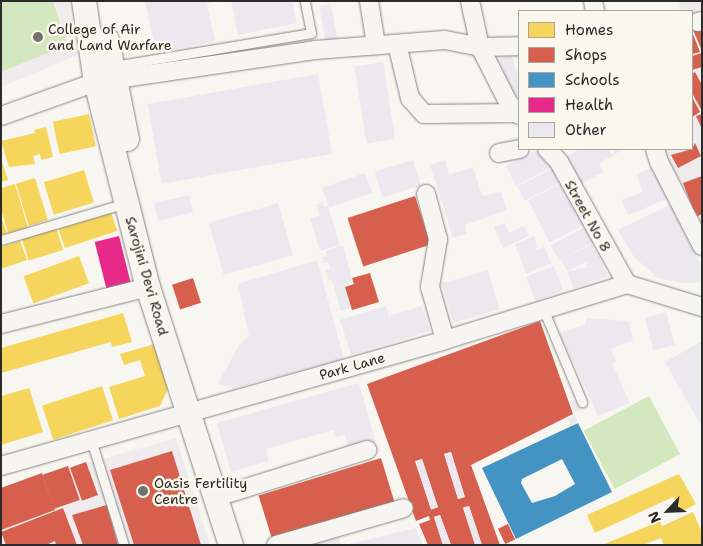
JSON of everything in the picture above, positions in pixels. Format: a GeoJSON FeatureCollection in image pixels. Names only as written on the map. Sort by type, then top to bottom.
{"type":"FeatureCollection","features":[{"type":"Feature","properties":{"kind":"main road","name":"Sarojini Devi Road"},"geometry":{"type":"LineString","coordinates":[[84,1],[107,77],[232,545]]}},
{"type":"Feature","properties":{"kind":"main road","name":"Sarojini Devi Road"},"geometry":{"type":"LineString","coordinates":[[100,1],[107,77],[126,203],[148,287],[230,493],[246,545]]}},
{"type":"Feature","properties":{"kind":"street"},"geometry":{"type":"LineString","coordinates":[[368,1],[376,45]]}},
{"type":"Feature","properties":{"kind":"street"},"geometry":{"type":"LineString","coordinates":[[470,1],[480,46],[508,102],[518,114]]}},
{"type":"Feature","properties":{"kind":"street"},"geometry":{"type":"LineString","coordinates":[[1,116],[107,77],[315,50],[376,45],[445,40],[480,46],[518,46]]}},
{"type":"Feature","properties":{"kind":"street"},"geometry":{"type":"LineString","coordinates":[[397,44],[410,98],[424,114],[518,114]]}},
{"type":"Feature","properties":{"kind":"street"},"geometry":{"type":"LineString","coordinates":[[499,153],[518,149]]}},
{"type":"Feature","properties":{"kind":"street","name":"Street No 8"},"geometry":{"type":"LineString","coordinates":[[548,150],[558,162],[627,284]]}},
{"type":"Feature","properties":{"kind":"street"},"geometry":{"type":"LineString","coordinates":[[655,150],[658,162],[696,221],[702,246]]}},
{"type":"Feature","properties":{"kind":"street"},"geometry":{"type":"LineString","coordinates":[[426,194],[438,239],[430,287],[445,340]]}},
{"type":"Feature","properties":{"kind":"street"},"geometry":{"type":"LineString","coordinates":[[627,284],[702,307]]}},
{"type":"Feature","properties":{"kind":"street","name":"Park Lane"},"geometry":{"type":"LineString","coordinates":[[1,466],[445,340],[627,284]]}},
{"type":"Feature","properties":{"kind":"street"},"geometry":{"type":"LineString","coordinates":[[1,324],[148,287]]}},
{"type":"Feature","properties":{"kind":"street"},"geometry":{"type":"LineString","coordinates":[[230,493],[368,450]]}},
{"type":"Feature","properties":{"kind":"street"},"geometry":{"type":"LineString","coordinates":[[276,545],[404,508]]}},
{"type":"Feature","properties":{"kind":"lane"},"geometry":{"type":"LineString","coordinates":[[107,77],[311,33],[305,1]]}},
{"type":"Feature","properties":{"kind":"lane"},"geometry":{"type":"LineString","coordinates":[[1,240],[126,203]]}},
{"type":"Feature","properties":{"kind":"lane"},"geometry":{"type":"LineString","coordinates":[[544,311],[582,402]]}},
{"type":"Feature","properties":{"kind":"lane"},"geometry":{"type":"LineString","coordinates":[[91,440],[124,545]]}},
{"type":"Feature","properties":{"kind":"shaded area","name":"College of Air and Land Warfare"},"geometry":{"type":"Polygon","coordinates":[[[1,1],[69,1],[78,55],[1,87],[1,1]]]}},
{"type":"Feature","properties":{"kind":"shaded area"},"geometry":{"type":"Polygon","coordinates":[[[680,1],[702,1],[702,242],[662,150],[693,150],[693,10],[679,10],[680,1]]]}},
{"type":"Feature","properties":{"kind":"shaded area"},"geometry":{"type":"Polygon","coordinates":[[[176,438],[210,545],[1,545],[1,488],[176,438]]]}},
{"type":"Feature","properties":{"kind":"green space","name":"College of Air and Land Warfare"},"geometry":{"type":"Polygon","coordinates":[[[1,1],[53,1],[67,45],[1,72],[1,1]]]}},
{"type":"Feature","properties":{"kind":"green space"},"geometry":{"type":"Polygon","coordinates":[[[649,396],[680,454],[615,489],[584,431],[649,396]]]}},
{"type":"Feature","properties":{"kind":"building: Homes"},"geometry":{"type":"Polygon","coordinates":[[[89,114],[96,146],[60,154],[53,122],[89,114]]]}},
{"type":"Feature","properties":{"kind":"building: Homes"},"geometry":{"type":"Polygon","coordinates":[[[46,127],[53,157],[41,160],[40,154],[33,156],[35,164],[9,167],[1,141],[35,133],[34,130],[46,127]]]}},
{"type":"Feature","properties":{"kind":"building: Homes"},"geometry":{"type":"Polygon","coordinates":[[[1,159],[8,180],[1,182],[1,159]]]}},
{"type":"Feature","properties":{"kind":"building: Homes"},"geometry":{"type":"Polygon","coordinates":[[[84,170],[94,203],[54,215],[44,182],[84,170]]]}},
{"type":"Feature","properties":{"kind":"building: Homes"},"geometry":{"type":"Polygon","coordinates":[[[35,178],[48,220],[29,226],[16,184],[35,178]]]}},
{"type":"Feature","properties":{"kind":"building: Homes"},"geometry":{"type":"Polygon","coordinates":[[[15,184],[28,228],[8,233],[1,209],[1,188],[15,184]]]}},
{"type":"Feature","properties":{"kind":"building: Homes"},"geometry":{"type":"Polygon","coordinates":[[[111,212],[117,231],[65,248],[59,229],[111,212]]]}},
{"type":"Feature","properties":{"kind":"building: Homes"},"geometry":{"type":"Polygon","coordinates":[[[1,216],[7,233],[1,235],[1,216]]]}},
{"type":"Feature","properties":{"kind":"building: Homes"},"geometry":{"type":"Polygon","coordinates":[[[56,227],[63,250],[29,260],[22,238],[56,227]]]}},
{"type":"Feature","properties":{"kind":"building: Homes"},"geometry":{"type":"Polygon","coordinates":[[[20,241],[27,260],[1,269],[1,247],[20,241]]]}},
{"type":"Feature","properties":{"kind":"building: Homes"},"geometry":{"type":"Polygon","coordinates":[[[79,256],[89,283],[33,303],[24,276],[79,256]]]}},
{"type":"Feature","properties":{"kind":"building: Homes"},"geometry":{"type":"Polygon","coordinates":[[[123,313],[132,342],[112,347],[111,342],[1,373],[1,348],[123,313]]]}},
{"type":"Feature","properties":{"kind":"building: Homes"},"geometry":{"type":"Polygon","coordinates":[[[158,343],[170,384],[160,406],[119,419],[109,387],[145,376],[140,360],[124,365],[120,354],[158,343]]]}},
{"type":"Feature","properties":{"kind":"building: Homes"},"geometry":{"type":"Polygon","coordinates":[[[102,386],[113,420],[53,440],[42,405],[102,386]]]}},
{"type":"Feature","properties":{"kind":"building: Homes"},"geometry":{"type":"Polygon","coordinates":[[[29,388],[43,432],[1,445],[1,396],[29,388]]]}},
{"type":"Feature","properties":{"kind":"building: Homes"},"geometry":{"type":"Polygon","coordinates":[[[679,474],[696,504],[681,512],[673,497],[595,533],[587,515],[679,474]]]}},
{"type":"Feature","properties":{"kind":"building: Homes"},"geometry":{"type":"Polygon","coordinates":[[[693,512],[702,532],[702,545],[664,545],[661,538],[643,545],[602,545],[660,521],[662,526],[693,512]]]}},
{"type":"Feature","properties":{"kind":"building: Shops"},"geometry":{"type":"Polygon","coordinates":[[[702,23],[702,51],[693,29],[693,27],[702,23]]]}},
{"type":"Feature","properties":{"kind":"building: Shops"},"geometry":{"type":"Polygon","coordinates":[[[693,34],[700,52],[693,54],[693,34]]]}},
{"type":"Feature","properties":{"kind":"building: Shops"},"geometry":{"type":"Polygon","coordinates":[[[702,53],[702,67],[693,70],[693,56],[702,53]]]}},
{"type":"Feature","properties":{"kind":"building: Shops"},"geometry":{"type":"Polygon","coordinates":[[[695,72],[702,85],[702,111],[693,95],[693,73],[695,72]]]}},
{"type":"Feature","properties":{"kind":"building: Shops"},"geometry":{"type":"Polygon","coordinates":[[[693,99],[700,112],[693,116],[693,99]]]}},
{"type":"Feature","properties":{"kind":"building: Shops"},"geometry":{"type":"Polygon","coordinates":[[[702,114],[702,129],[696,116],[702,114]]]}},
{"type":"Feature","properties":{"kind":"building: Shops"},"geometry":{"type":"Polygon","coordinates":[[[695,143],[701,156],[678,168],[671,155],[693,150],[695,143]]]}},
{"type":"Feature","properties":{"kind":"building: Shops"},"geometry":{"type":"Polygon","coordinates":[[[702,176],[702,214],[696,217],[683,183],[702,176]]]}},
{"type":"Feature","properties":{"kind":"building: Shops"},"geometry":{"type":"Polygon","coordinates":[[[415,196],[431,245],[363,266],[347,218],[415,196]]]}},
{"type":"Feature","properties":{"kind":"building: Shops"},"geometry":{"type":"Polygon","coordinates":[[[370,273],[379,302],[352,310],[345,287],[354,284],[352,278],[370,273]]]}},
{"type":"Feature","properties":{"kind":"building: Shops"},"geometry":{"type":"Polygon","coordinates":[[[193,278],[201,303],[180,310],[172,285],[193,278]]]}},
{"type":"Feature","properties":{"kind":"building: Shops"},"geometry":{"type":"Polygon","coordinates":[[[540,321],[573,414],[471,465],[500,545],[482,545],[469,506],[463,508],[475,545],[451,545],[440,515],[434,517],[443,545],[428,545],[419,524],[430,520],[429,516],[416,521],[367,384],[540,321]],[[451,452],[444,454],[458,499],[465,497],[451,452]],[[422,459],[415,461],[431,509],[438,507],[422,459]]]}},
{"type":"Feature","properties":{"kind":"building: Shops"},"geometry":{"type":"Polygon","coordinates":[[[172,451],[201,545],[134,545],[110,470],[172,451]]]}},
{"type":"Feature","properties":{"kind":"building: Shops"},"geometry":{"type":"Polygon","coordinates":[[[381,458],[395,503],[272,540],[259,495],[381,458]]]}},
{"type":"Feature","properties":{"kind":"building: Shops"},"geometry":{"type":"Polygon","coordinates":[[[86,462],[98,495],[82,501],[70,468],[86,462]]]}},
{"type":"Feature","properties":{"kind":"building: Shops"},"geometry":{"type":"Polygon","coordinates":[[[68,466],[80,500],[54,509],[42,475],[68,466]]]}},
{"type":"Feature","properties":{"kind":"building: Shops"},"geometry":{"type":"Polygon","coordinates":[[[42,473],[55,510],[1,530],[1,488],[42,473]]]}},
{"type":"Feature","properties":{"kind":"building: Shops"},"geometry":{"type":"Polygon","coordinates":[[[107,505],[118,545],[83,545],[72,515],[107,505]]]}},
{"type":"Feature","properties":{"kind":"building: Shops"},"geometry":{"type":"Polygon","coordinates":[[[63,508],[77,545],[56,545],[55,541],[46,545],[6,545],[1,532],[63,508]]]}},
{"type":"Feature","properties":{"kind":"building: Shops"},"geometry":{"type":"Polygon","coordinates":[[[508,524],[515,539],[505,544],[498,529],[508,524]]]}},
{"type":"Feature","properties":{"kind":"building: Schools"},"geometry":{"type":"Polygon","coordinates":[[[578,423],[612,492],[516,539],[482,468],[578,423]],[[562,459],[522,479],[521,483],[532,503],[555,496],[575,484],[562,459]]]}},
{"type":"Feature","properties":{"kind":"building: Health"},"geometry":{"type":"Polygon","coordinates":[[[119,236],[131,284],[107,290],[95,242],[119,236]]]}},
{"type":"Feature","properties":{"kind":"building: Other"},"geometry":{"type":"Polygon","coordinates":[[[145,1],[215,1],[207,4],[215,41],[156,53],[145,1]]]}},
{"type":"Feature","properties":{"kind":"building: Other"},"geometry":{"type":"Polygon","coordinates":[[[231,1],[292,1],[297,23],[238,35],[231,1]]]}},
{"type":"Feature","properties":{"kind":"building: Other"},"geometry":{"type":"Polygon","coordinates":[[[331,4],[337,39],[325,42],[319,6],[331,4]]]}},
{"type":"Feature","properties":{"kind":"building: Other"},"geometry":{"type":"Polygon","coordinates":[[[511,55],[518,76],[518,95],[509,99],[495,61],[511,55]]]}},
{"type":"Feature","properties":{"kind":"building: Other"},"geometry":{"type":"Polygon","coordinates":[[[383,62],[395,139],[367,144],[354,67],[383,62]]]}},
{"type":"Feature","properties":{"kind":"building: Other"},"geometry":{"type":"Polygon","coordinates":[[[318,74],[332,154],[162,184],[148,104],[318,74]]]}},
{"type":"Feature","properties":{"kind":"building: Other"},"geometry":{"type":"Polygon","coordinates":[[[536,150],[545,150],[553,166],[516,186],[506,166],[536,150]]]}},
{"type":"Feature","properties":{"kind":"building: Other"},"geometry":{"type":"Polygon","coordinates":[[[579,150],[610,150],[613,156],[599,163],[603,172],[582,183],[566,156],[579,150]]]}},
{"type":"Feature","properties":{"kind":"building: Other"},"geometry":{"type":"Polygon","coordinates":[[[612,150],[624,150],[614,154],[612,150]]]}},
{"type":"Feature","properties":{"kind":"building: Other"},"geometry":{"type":"Polygon","coordinates":[[[413,160],[421,186],[383,198],[375,172],[413,160]]]}},
{"type":"Feature","properties":{"kind":"building: Other"},"geometry":{"type":"Polygon","coordinates":[[[445,160],[449,175],[473,167],[482,196],[501,192],[507,210],[465,225],[467,233],[453,238],[430,165],[445,160]]]}},
{"type":"Feature","properties":{"kind":"building: Other"},"geometry":{"type":"Polygon","coordinates":[[[657,166],[669,198],[628,215],[622,200],[643,192],[636,174],[657,166]]]}},
{"type":"Feature","properties":{"kind":"building: Other"},"geometry":{"type":"Polygon","coordinates":[[[554,168],[561,182],[525,201],[517,187],[554,168]]]}},
{"type":"Feature","properties":{"kind":"building: Other"},"geometry":{"type":"Polygon","coordinates":[[[365,173],[372,193],[329,208],[322,188],[365,173]]]}},
{"type":"Feature","properties":{"kind":"building: Other"},"geometry":{"type":"Polygon","coordinates":[[[562,183],[583,225],[549,242],[528,200],[562,183]]]}},
{"type":"Feature","properties":{"kind":"building: Other"},"geometry":{"type":"Polygon","coordinates":[[[189,195],[193,213],[158,221],[154,203],[189,195]]]}},
{"type":"Feature","properties":{"kind":"building: Other"},"geometry":{"type":"Polygon","coordinates":[[[323,202],[324,207],[328,206],[340,245],[320,251],[310,218],[320,215],[316,205],[323,202]]]}},
{"type":"Feature","properties":{"kind":"building: Other"},"geometry":{"type":"Polygon","coordinates":[[[278,203],[293,255],[224,275],[209,223],[278,203]]]}},
{"type":"Feature","properties":{"kind":"building: Other"},"geometry":{"type":"Polygon","coordinates":[[[672,204],[702,267],[702,282],[684,283],[658,278],[634,257],[618,230],[672,204]]]}},
{"type":"Feature","properties":{"kind":"building: Other"},"geometry":{"type":"Polygon","coordinates":[[[505,223],[509,233],[524,226],[529,236],[503,248],[494,227],[505,223]]]}},
{"type":"Feature","properties":{"kind":"building: Other"},"geometry":{"type":"Polygon","coordinates":[[[585,227],[593,242],[559,260],[551,245],[585,227]]]}},
{"type":"Feature","properties":{"kind":"building: Other"},"geometry":{"type":"Polygon","coordinates":[[[535,236],[537,250],[544,247],[551,263],[526,274],[515,244],[535,236]]]}},
{"type":"Feature","properties":{"kind":"building: Other"},"geometry":{"type":"Polygon","coordinates":[[[592,244],[608,276],[574,288],[567,272],[588,267],[586,262],[567,271],[561,259],[592,244]]]}},
{"type":"Feature","properties":{"kind":"building: Other"},"geometry":{"type":"Polygon","coordinates":[[[343,245],[353,282],[336,288],[344,286],[351,308],[341,311],[332,280],[329,281],[325,271],[330,269],[328,262],[324,263],[322,257],[327,256],[326,251],[343,245]]]}},
{"type":"Feature","properties":{"kind":"building: Other"},"geometry":{"type":"Polygon","coordinates":[[[317,260],[344,359],[234,388],[218,384],[239,345],[249,336],[238,284],[317,260]]]}},
{"type":"Feature","properties":{"kind":"building: Other"},"geometry":{"type":"Polygon","coordinates":[[[554,266],[563,290],[535,301],[526,277],[554,266]]]}},
{"type":"Feature","properties":{"kind":"building: Other"},"geometry":{"type":"Polygon","coordinates":[[[488,270],[499,309],[453,323],[442,283],[488,270]]]}},
{"type":"Feature","properties":{"kind":"building: Other"},"geometry":{"type":"Polygon","coordinates":[[[386,306],[389,316],[422,306],[430,331],[351,355],[340,320],[386,306]]]}},
{"type":"Feature","properties":{"kind":"building: Other"},"geometry":{"type":"Polygon","coordinates":[[[666,312],[675,345],[654,351],[645,318],[666,312]]]}},
{"type":"Feature","properties":{"kind":"building: Other"},"geometry":{"type":"Polygon","coordinates":[[[586,318],[629,321],[633,340],[611,349],[616,362],[612,364],[630,403],[598,416],[560,333],[586,324],[586,318]]]}},
{"type":"Feature","properties":{"kind":"building: Other"},"geometry":{"type":"Polygon","coordinates":[[[702,341],[702,427],[665,362],[702,341]]]}},
{"type":"Feature","properties":{"kind":"building: Other"},"geometry":{"type":"Polygon","coordinates":[[[359,383],[376,443],[349,450],[345,435],[336,437],[334,430],[266,449],[269,461],[231,472],[217,423],[359,383]]]}},
{"type":"Feature","properties":{"kind":"building: Other"},"geometry":{"type":"Polygon","coordinates":[[[577,399],[582,409],[574,412],[570,402],[577,399]]]}},
{"type":"Feature","properties":{"kind":"building: Other"},"geometry":{"type":"Polygon","coordinates":[[[575,415],[578,423],[571,426],[567,418],[575,415]]]}},
{"type":"Feature","properties":{"kind":"building: Other"},"geometry":{"type":"Polygon","coordinates":[[[451,452],[465,497],[458,499],[444,454],[451,452]]]}},
{"type":"Feature","properties":{"kind":"building: Other"},"geometry":{"type":"Polygon","coordinates":[[[422,459],[438,508],[431,510],[415,461],[422,459]]]}},
{"type":"Feature","properties":{"kind":"building: Other"},"geometry":{"type":"Polygon","coordinates":[[[469,506],[482,545],[475,545],[463,508],[469,506]]]}},
{"type":"Feature","properties":{"kind":"building: Other"},"geometry":{"type":"Polygon","coordinates":[[[440,515],[451,545],[443,545],[434,517],[440,515]]]}},
{"type":"Feature","properties":{"kind":"building: Other"},"geometry":{"type":"Polygon","coordinates":[[[416,528],[423,545],[349,545],[349,544],[416,528]]]}},
{"type":"Feature","properties":{"kind":"building: Other"},"geometry":{"type":"Polygon","coordinates":[[[338,536],[341,545],[312,545],[312,544],[338,536]]]}},
{"type":"Feature","properties":{"kind":"place","name":"College of Air and Land Warfare"},"geometry":{"type":"Point","coordinates":[38,37]}},
{"type":"Feature","properties":{"kind":"place","name":"Oasis Fertility Centre"},"geometry":{"type":"Point","coordinates":[143,491]}}]}
